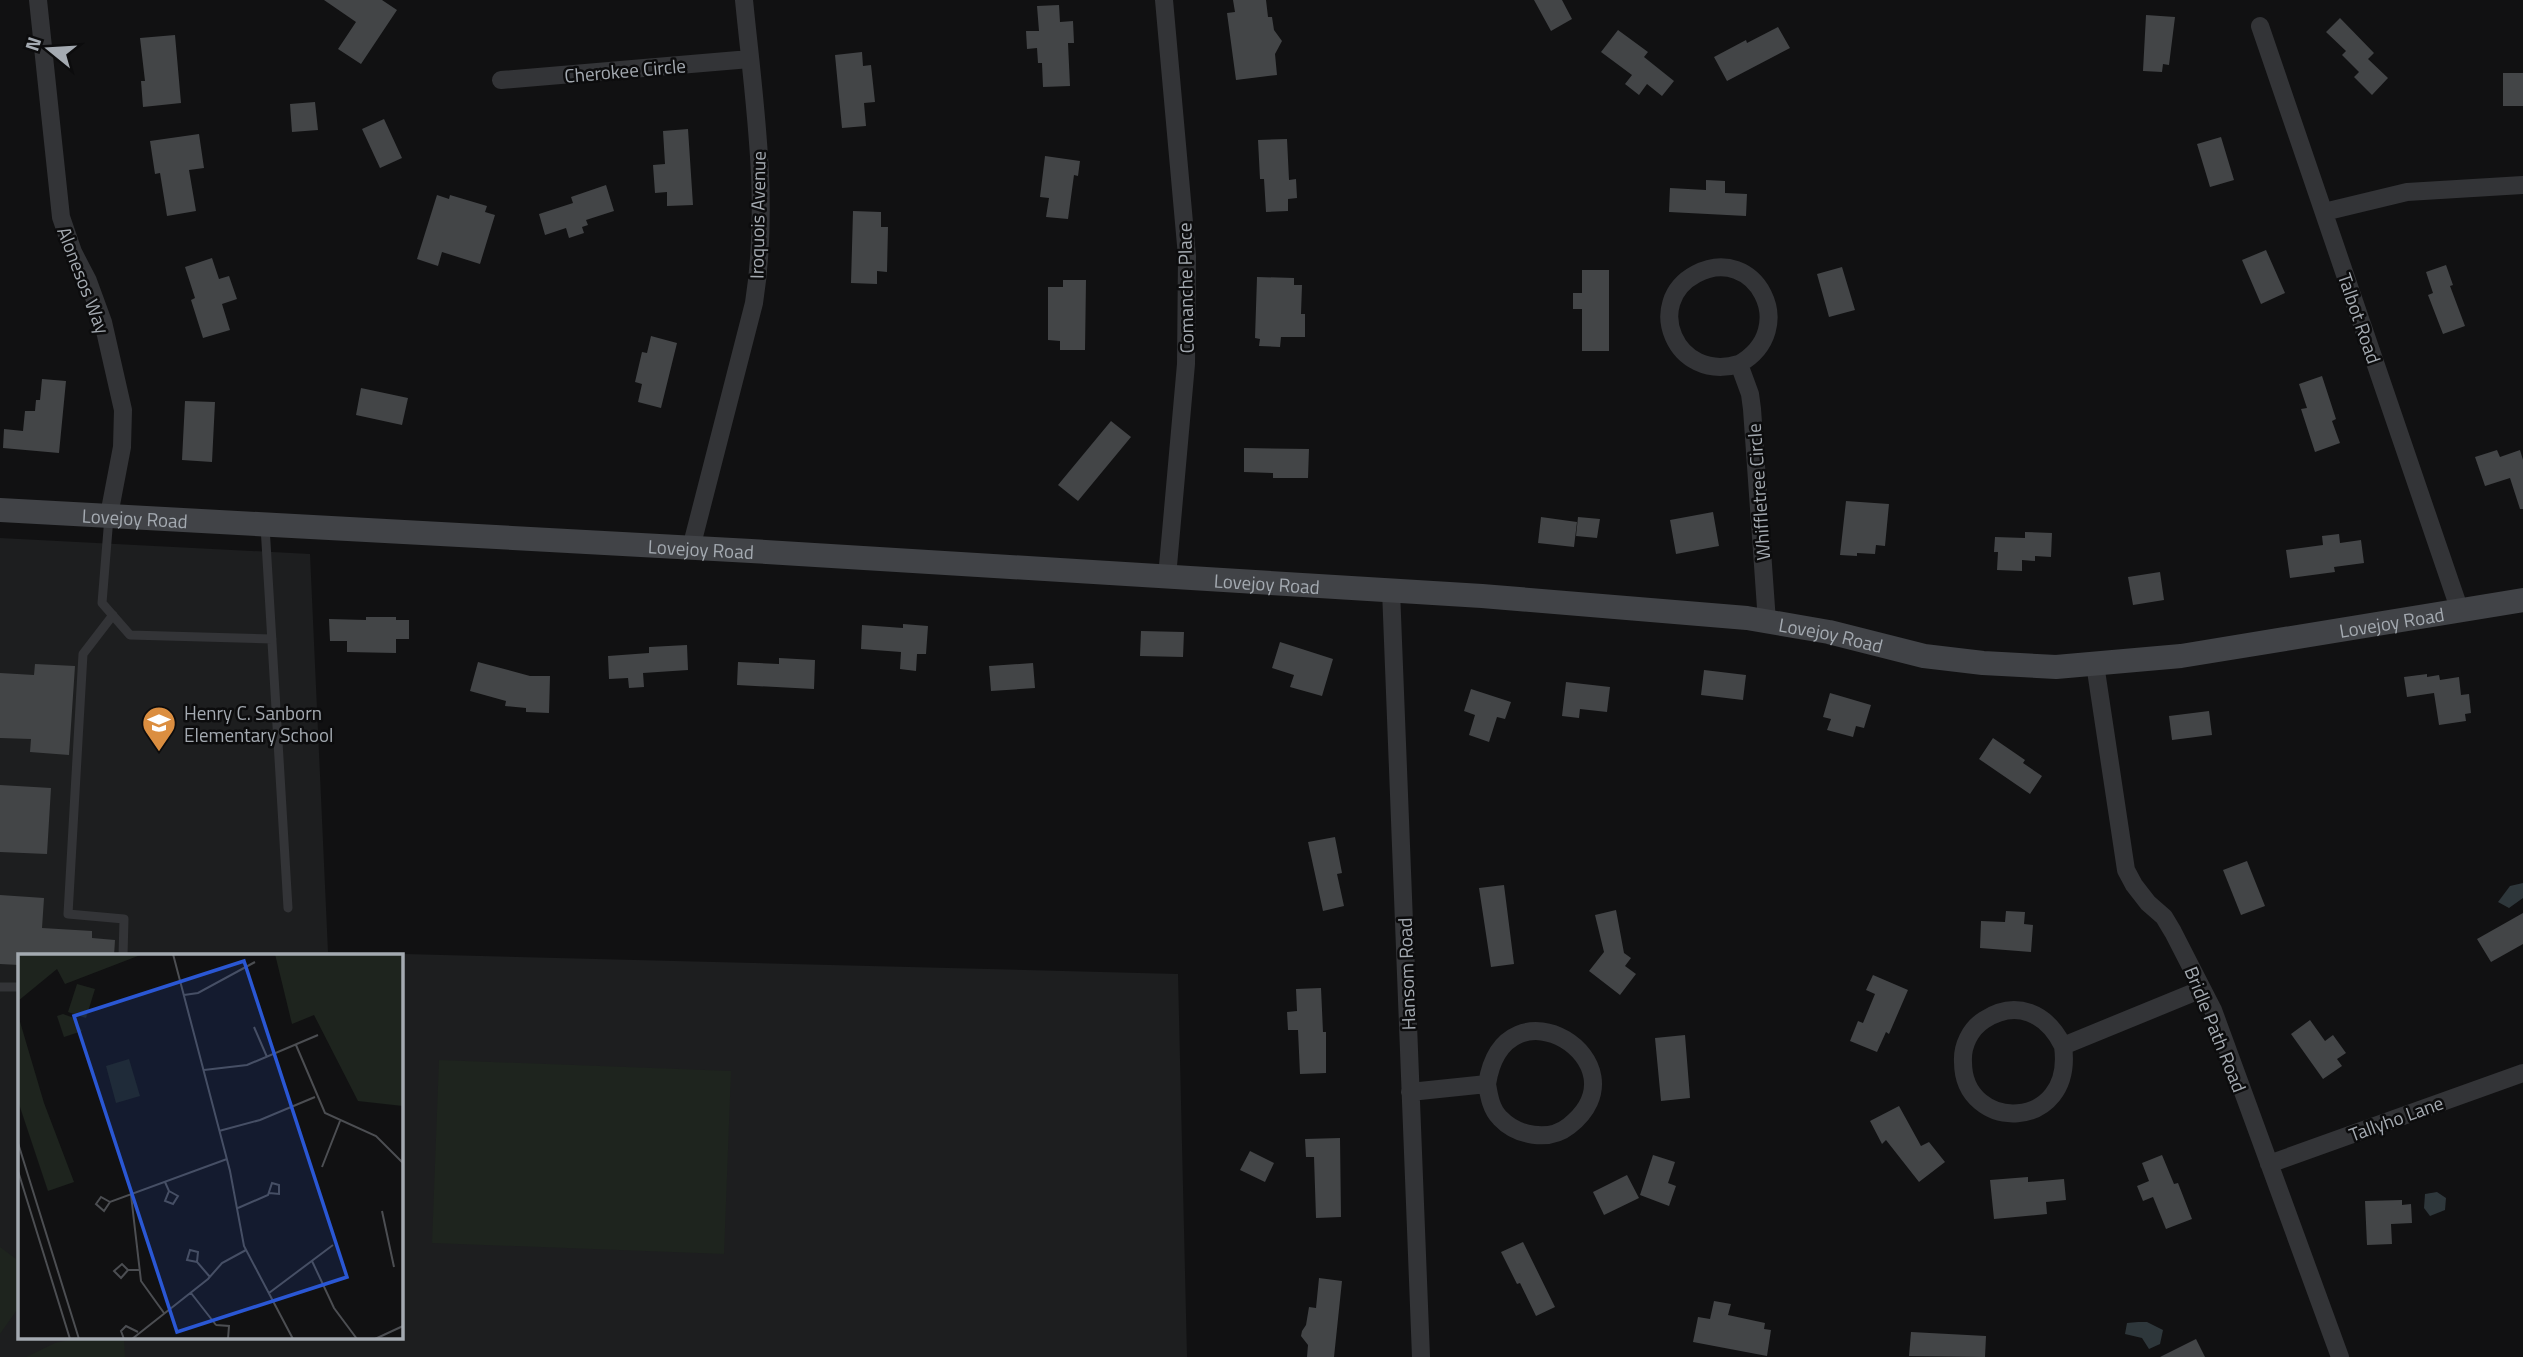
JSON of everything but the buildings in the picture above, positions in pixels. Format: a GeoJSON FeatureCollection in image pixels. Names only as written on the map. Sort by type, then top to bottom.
{"type":"FeatureCollection","features":[{"type":"Feature","properties":{"kind":"main road","name":"Lovejoy Road"},"geometry":{"type":"LineString","coordinates":[[0,510],[691,548],[1564,603],[1767,622],[1829,632],[1924,656],[2056,667],[2181,656],[2523,600]]}},
{"type":"Feature","properties":{"kind":"street","name":"Alonesos Way"},"geometry":{"type":"LineString","coordinates":[[38,0],[61,217],[72,252],[88,281],[103,322],[123,410],[122,447],[109,515]]}},
{"type":"Feature","properties":{"kind":"street","name":"Iroquois Avenue"},"geometry":{"type":"LineString","coordinates":[[691,548],[754,303],[760,264],[761,174],[744,0]]}},
{"type":"Feature","properties":{"kind":"street","name":"Comanche Place"},"geometry":{"type":"LineString","coordinates":[[1164,0],[1187,256],[1186,364],[1167,577]]}},
{"type":"Feature","properties":{"kind":"street","name":"Talbot Road"},"geometry":{"type":"LineString","coordinates":[[2260,26],[2460,611]]}},
{"type":"Feature","properties":{"kind":"street","name":"Cherokee Circle"},"geometry":{"type":"LineString","coordinates":[[501,80],[750,59]]}},
{"type":"Feature","properties":{"kind":"street"},"geometry":{"type":"LineString","coordinates":[[2324,212],[2407,192],[2523,185]]}},
{"type":"Feature","properties":{"kind":"street"},"geometry":{"type":"LineString","coordinates":[[1719,268],[1742,273],[1751,279],[1765,297],[1769,319],[1764,341],[1749,359],[1739,364],[1718,368],[1699,363],[1683,351],[1672,334],[1672,304],[1681,286],[1697,273],[1719,268]]}},
{"type":"Feature","properties":{"kind":"street","name":"Whiffletree Circle"},"geometry":{"type":"LineString","coordinates":[[1739,364],[1750,394],[1752,409],[1767,622]]}},
{"type":"Feature","properties":{"kind":"street","name":"Hansom Road"},"geometry":{"type":"LineString","coordinates":[[1391,590],[1421,1357]]}},
{"type":"Feature","properties":{"kind":"street","name":"Bridle Path Road"},"geometry":{"type":"LineString","coordinates":[[2095,664],[2126,870],[2134,886],[2164,917],[2213,1010],[2340,1357]]}},
{"type":"Feature","properties":{"kind":"street"},"geometry":{"type":"LineString","coordinates":[[2063,1046],[2202,989]]}},
{"type":"Feature","properties":{"kind":"street"},"geometry":{"type":"LineString","coordinates":[[2010,1010],[2043,1018],[2055,1030],[2063,1046],[2065,1062],[2059,1087],[2042,1105],[2026,1112],[2010,1114],[1993,1110],[1979,1100],[1968,1087],[1962,1054],[1968,1037],[1979,1023],[1993,1014],[2010,1010]]}},
{"type":"Feature","properties":{"kind":"street"},"geometry":{"type":"LineString","coordinates":[[1539,1031],[1555,1033],[1570,1040],[1589,1066],[1592,1084],[1588,1102],[1579,1118],[1565,1129],[1548,1135],[1530,1135],[1513,1129],[1499,1117],[1490,1101],[1487,1084],[1497,1053],[1516,1037],[1539,1031]]}},
{"type":"Feature","properties":{"kind":"street","name":"Tallyho Lane"},"geometry":{"type":"LineString","coordinates":[[2269,1164],[2523,1073]]}},
{"type":"Feature","properties":{"kind":"street"},"geometry":{"type":"LineString","coordinates":[[1410,1092],[1487,1084]]}},
{"type":"Feature","properties":{"kind":"lane"},"geometry":{"type":"LineString","coordinates":[[109,515],[102,603],[130,635],[272,639]]}},
{"type":"Feature","properties":{"kind":"lane"},"geometry":{"type":"LineString","coordinates":[[265,524],[288,908]]}},
{"type":"Feature","properties":{"kind":"lane"},"geometry":{"type":"LineString","coordinates":[[113,615],[83,654],[68,915],[124,919],[123,954]]}},
{"type":"Feature","properties":{"kind":"lane"},"geometry":{"type":"LineString","coordinates":[[0,987],[18,987]]}},
{"type":"Feature","properties":{"kind":"shaded area","name":"Henry C. Sanborn Elementary School"},"geometry":{"type":"Polygon","coordinates":[[[0,538],[310,554],[328,952],[1178,974],[1187,1357],[0,1357],[0,538]]]}},
{"type":"Feature","properties":{"kind":"shaded area"},"geometry":{"type":"Polygon","coordinates":[[[2523,883],[2523,898],[2509,908],[2498,902],[2510,886],[2523,883]]]}},
{"type":"Feature","properties":{"kind":"shaded area"},"geometry":{"type":"Polygon","coordinates":[[[439,1060],[731,1071],[724,1254],[432,1243],[439,1060]]]}},
{"type":"Feature","properties":{"kind":"shaded area"},"geometry":{"type":"Polygon","coordinates":[[[2437,1192],[2446,1198],[2445,1210],[2430,1216],[2424,1208],[2425,1194],[2437,1192]]]}},
{"type":"Feature","properties":{"kind":"shaded area"},"geometry":{"type":"Polygon","coordinates":[[[0,1247],[18,1260],[18,1308],[0,1334],[0,1247]]]}},
{"type":"Feature","properties":{"kind":"shaded area"},"geometry":{"type":"Polygon","coordinates":[[[2147,1322],[2163,1330],[2160,1344],[2149,1349],[2142,1338],[2125,1334],[2127,1323],[2147,1322]]]}},
{"type":"Feature","properties":{"kind":"shaded area"},"geometry":{"type":"Polygon","coordinates":[[[70,1340],[124,1340],[125,1357],[26,1357],[55,1343],[70,1340]]]}},
{"type":"Feature","properties":{"kind":"place","name":"Henry C. Sanborn Elementary School"},"geometry":{"type":"Point","coordinates":[159,753]}}]}
